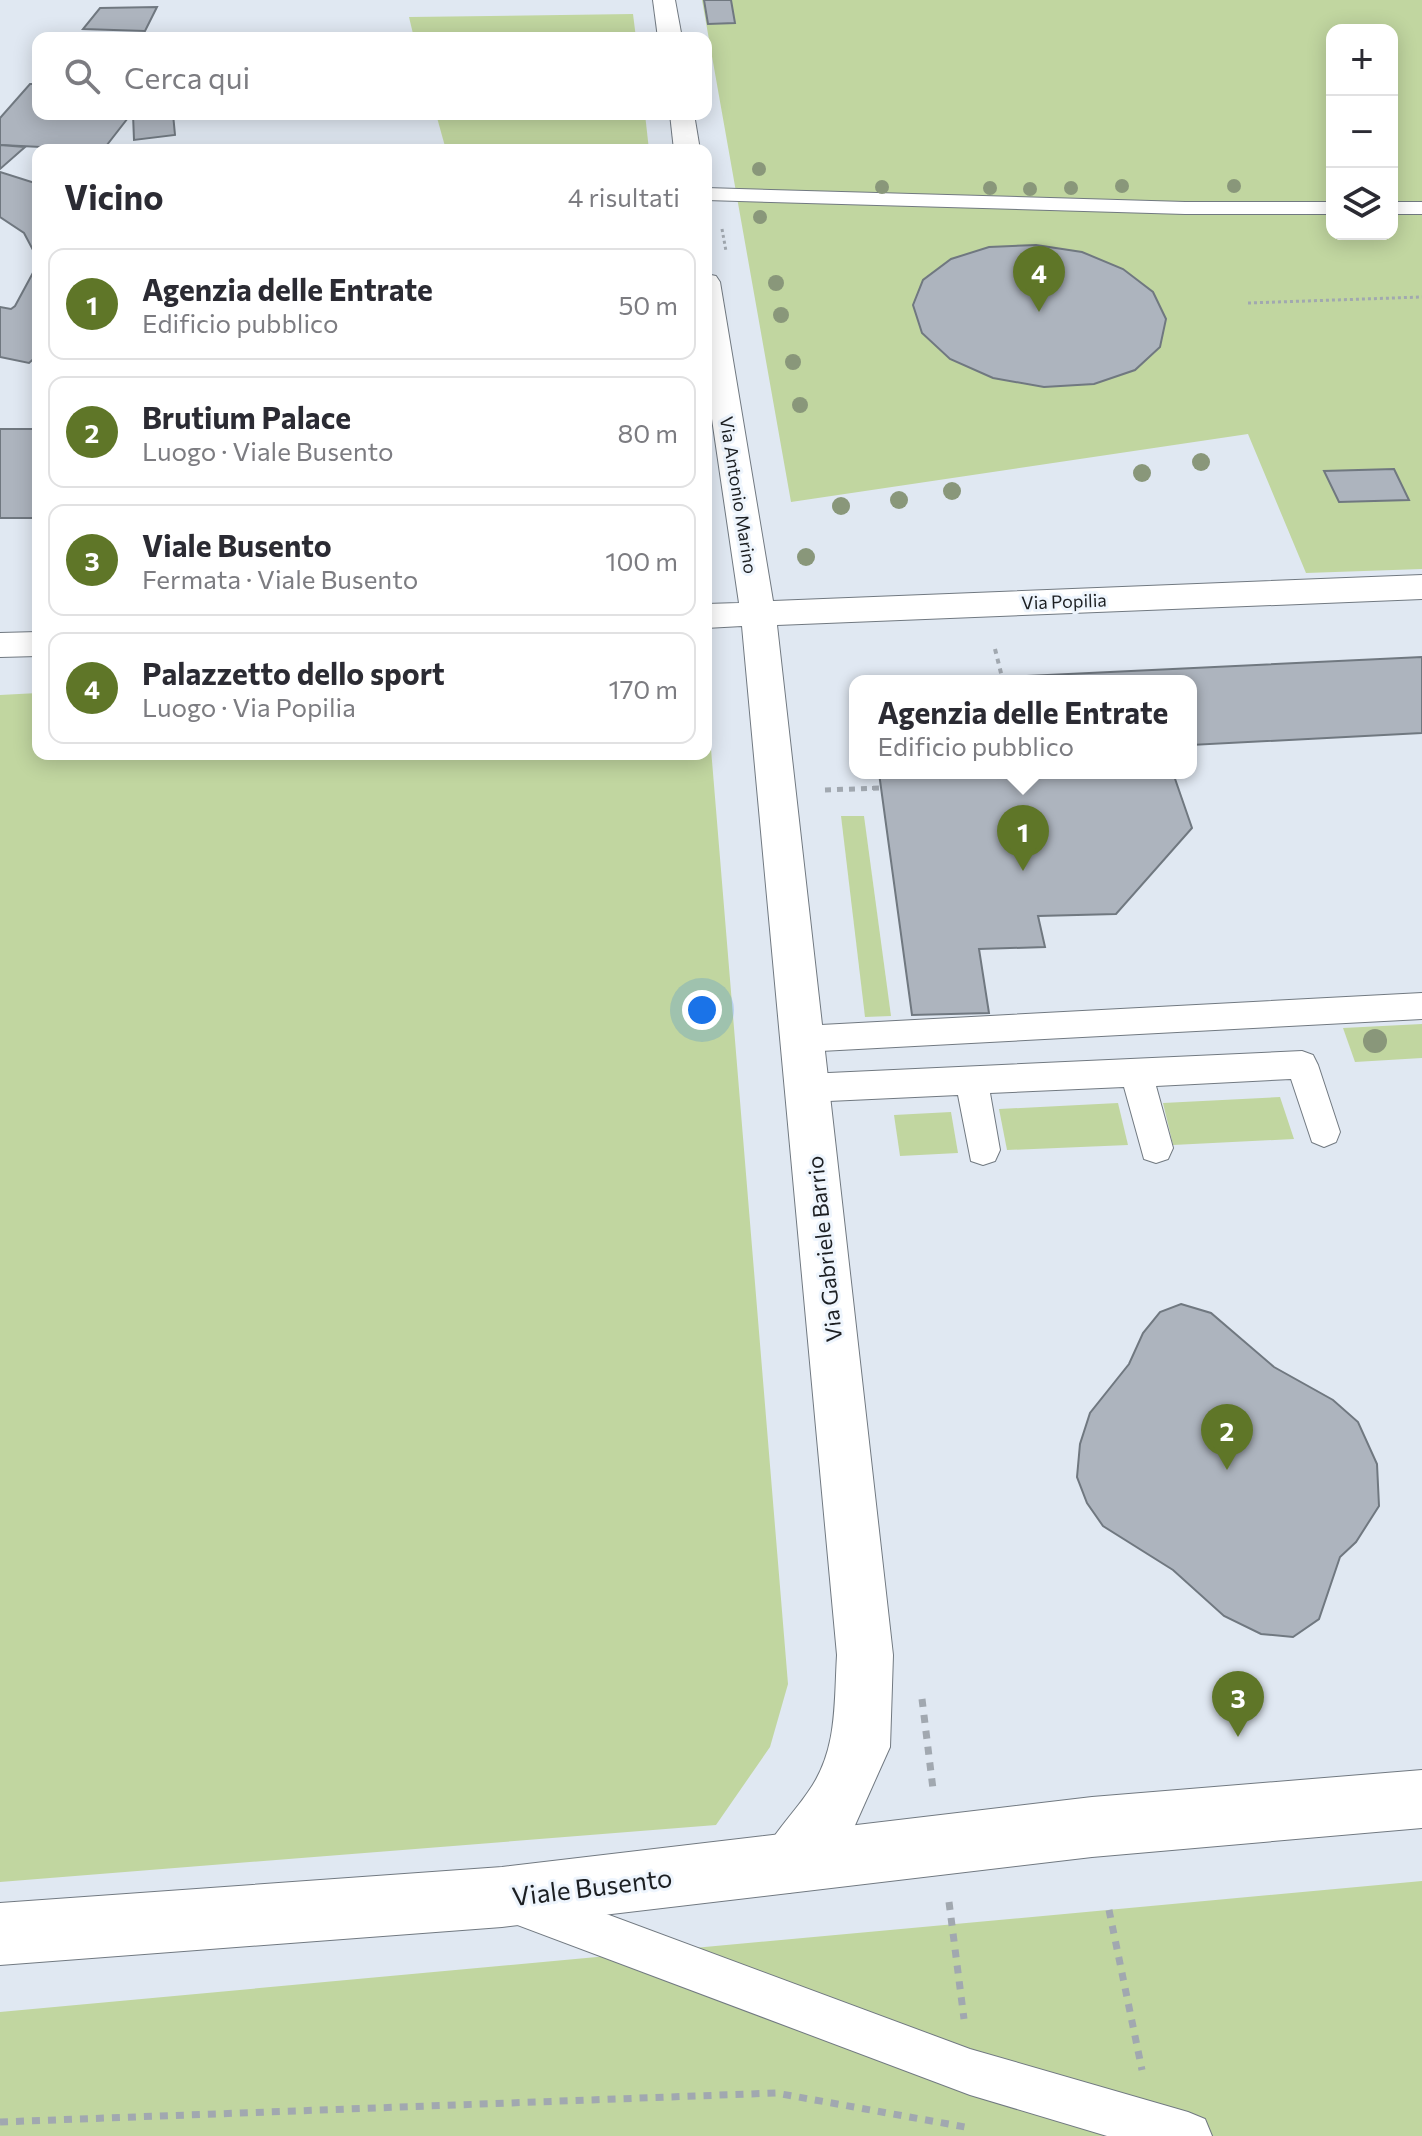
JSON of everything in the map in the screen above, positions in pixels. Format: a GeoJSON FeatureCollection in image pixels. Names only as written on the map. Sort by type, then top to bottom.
{"type":"FeatureCollection","features":[{"type":"Feature","properties":{"kind":"street"},"geometry":{"type":"LineString","coordinates":[[664,0],[669,32]]}},
{"type":"Feature","properties":{"kind":"street"},"geometry":{"type":"LineString","coordinates":[[683,120],[686,144]]}},
{"type":"Feature","properties":{"kind":"street","name":"Via Antonio Marino"},"geometry":{"type":"LineString","coordinates":[[712,320],[758,614]]}},
{"type":"Feature","properties":{"kind":"street","name":"Via Popilia"},"geometry":{"type":"LineString","coordinates":[[712,616],[1422,587]]}},
{"type":"Feature","properties":{"kind":"street","name":"Via Gabriele Barrio"},"geometry":{"type":"LineString","coordinates":[[758,614],[865,1655],[861,1747],[831,1811],[789,1863]]}},
{"type":"Feature","properties":{"kind":"street"},"geometry":{"type":"LineString","coordinates":[[0,645],[32,644]]}},
{"type":"Feature","properties":{"kind":"street","name":"Viale Busento"},"geometry":{"type":"LineString","coordinates":[[0,1934],[502,1897],[1092,1827],[1422,1799]]}},
{"type":"Feature","properties":{"kind":"lane"},"geometry":{"type":"LineString","coordinates":[[712,194],[1185,208],[1326,208]]}},
{"type":"Feature","properties":{"kind":"lane"},"geometry":{"type":"LineString","coordinates":[[1398,208],[1422,208]]}},
{"type":"Feature","properties":{"kind":"lane"},"geometry":{"type":"LineString","coordinates":[[802,1039],[1422,1006]]}},
{"type":"Feature","properties":{"kind":"lane"},"geometry":{"type":"LineString","coordinates":[[807,1088],[1302,1065],[1324,1132]]}},
{"type":"Feature","properties":{"kind":"lane"},"geometry":{"type":"LineString","coordinates":[[1137,1073],[1156,1148]]}},
{"type":"Feature","properties":{"kind":"lane"},"geometry":{"type":"LineString","coordinates":[[972,1080],[983,1150]]}},
{"type":"Feature","properties":{"kind":"lane"},"geometry":{"type":"LineString","coordinates":[[502,1897],[970,2072],[1171,2132]]}},
{"type":"Feature","properties":{"kind":"path"},"geometry":{"type":"LineString","coordinates":[[712,198],[727,256]]}},
{"type":"Feature","properties":{"kind":"path"},"geometry":{"type":"LineString","coordinates":[[1248,303],[1422,297]]}},
{"type":"Feature","properties":{"kind":"path"},"geometry":{"type":"LineString","coordinates":[[995,649],[1002,675]]}},
{"type":"Feature","properties":{"kind":"path"},"geometry":{"type":"LineString","coordinates":[[825,790],[881,788]]}},
{"type":"Feature","properties":{"kind":"path"},"geometry":{"type":"LineString","coordinates":[[0,2122],[776,2093],[965,2127],[970,2072],[920,1684]]}},
{"type":"Feature","properties":{"kind":"path"},"geometry":{"type":"LineString","coordinates":[[1109,1910],[1171,2132]]}},
{"type":"Feature","properties":{"kind":"green space"},"geometry":{"type":"Polygon","coordinates":[[[702,0],[1422,0],[1422,569],[1306,573],[1248,434],[791,502],[712,56],[712,32],[708,32],[702,0]]]}},
{"type":"Feature","properties":{"kind":"green space"},"geometry":{"type":"Polygon","coordinates":[[[633,14],[635,32],[413,32],[409,17],[633,14]]]}},
{"type":"Feature","properties":{"kind":"green space"},"geometry":{"type":"Polygon","coordinates":[[[438,120],[646,120],[648,144],[444,144],[438,120]]]}},
{"type":"Feature","properties":{"kind":"green space"},"geometry":{"type":"Polygon","coordinates":[[[32,693],[32,760],[712,760],[788,1684],[770,1747],[716,1825],[0,1882],[0,695],[32,693]]]}},
{"type":"Feature","properties":{"kind":"green space"},"geometry":{"type":"Polygon","coordinates":[[[841,816],[864,816],[891,1016],[865,1017],[841,816]]]}},
{"type":"Feature","properties":{"kind":"green space"},"geometry":{"type":"Polygon","coordinates":[[[1422,1024],[1422,1058],[1355,1062],[1343,1028],[1422,1024]]]}},
{"type":"Feature","properties":{"kind":"green space"},"geometry":{"type":"Polygon","coordinates":[[[1280,1097],[1294,1139],[1173,1145],[1163,1103],[1280,1097]]]}},
{"type":"Feature","properties":{"kind":"green space"},"geometry":{"type":"Polygon","coordinates":[[[1118,1103],[1128,1145],[1007,1150],[999,1109],[1118,1103]]]}},
{"type":"Feature","properties":{"kind":"green space"},"geometry":{"type":"Polygon","coordinates":[[[951,1112],[958,1153],[900,1156],[894,1115],[951,1112]]]}},
{"type":"Feature","properties":{"kind":"green space"},"geometry":{"type":"Polygon","coordinates":[[[1422,1881],[1422,2136],[0,2136],[0,2012],[1422,1881]]]}},
{"type":"Feature","properties":{"kind":"building"},"geometry":{"type":"Polygon","coordinates":[[[704,0],[731,0],[735,23],[708,24],[704,0]]]}},
{"type":"Feature","properties":{"kind":"building"},"geometry":{"type":"Polygon","coordinates":[[[157,7],[145,31],[83,29],[100,8],[157,7]]]}},
{"type":"Feature","properties":{"kind":"building"},"geometry":{"type":"Polygon","coordinates":[[[32,84],[32,120],[126,120],[108,144],[32,144],[32,147],[0,145],[0,118],[32,84]]]}},
{"type":"Feature","properties":{"kind":"building"},"geometry":{"type":"Polygon","coordinates":[[[133,120],[174,120],[175,135],[134,140],[133,120]]]}},
{"type":"Feature","properties":{"kind":"building"},"geometry":{"type":"Polygon","coordinates":[[[0,145],[25,147],[0,169],[0,145]]]}},
{"type":"Feature","properties":{"kind":"building"},"geometry":{"type":"Polygon","coordinates":[[[0,172],[32,182],[32,248],[24,233],[0,217],[0,172]]]}},
{"type":"Feature","properties":{"kind":"building"},"geometry":{"type":"Polygon","coordinates":[[[1036,245],[1082,252],[1123,269],[1153,292],[1166,319],[1160,347],[1135,370],[1094,384],[1044,387],[993,378],[950,359],[922,333],[913,305],[923,280],[951,259],[989,247],[1036,245]]]}},
{"type":"Feature","properties":{"kind":"building"},"geometry":{"type":"Polygon","coordinates":[[[32,275],[32,360],[29,363],[0,357],[0,307],[11,309],[32,275]]]}},
{"type":"Feature","properties":{"kind":"building"},"geometry":{"type":"Polygon","coordinates":[[[0,429],[32,429],[32,518],[0,518],[0,429]]]}},
{"type":"Feature","properties":{"kind":"building"},"geometry":{"type":"Polygon","coordinates":[[[1394,469],[1409,500],[1339,502],[1324,471],[1394,469]]]}},
{"type":"Feature","properties":{"kind":"building"},"geometry":{"type":"Polygon","coordinates":[[[1422,657],[1422,733],[1197,745],[1197,675],[1046,675],[1422,657]]]}},
{"type":"Feature","properties":{"kind":"building"},"geometry":{"type":"Polygon","coordinates":[[[880,779],[1175,779],[1192,828],[1116,914],[1038,916],[1045,947],[979,949],[989,1013],[912,1015],[880,779]]]}},
{"type":"Feature","properties":{"kind":"building"},"geometry":{"type":"Polygon","coordinates":[[[1181,1304],[1211,1313],[1274,1367],[1333,1400],[1358,1422],[1377,1464],[1379,1506],[1356,1542],[1340,1557],[1319,1619],[1293,1637],[1261,1634],[1224,1616],[1173,1570],[1103,1526],[1087,1503],[1077,1477],[1080,1444],[1090,1413],[1129,1364],[1143,1333],[1160,1312],[1181,1304]]]}},
{"type":"Feature","properties":{"kind":"place","name":"Palazzetto dello sport"},"geometry":{"type":"Point","coordinates":[1039,312]}},
{"type":"Feature","properties":{"kind":"place","name":"Agenzia delle Entrate"},"geometry":{"type":"Point","coordinates":[1023,871]}},
{"type":"Feature","properties":{"kind":"place","name":"Brutium Palace"},"geometry":{"type":"Point","coordinates":[1227,1470]}},
{"type":"Feature","properties":{"kind":"place","name":"Viale Busento"},"geometry":{"type":"Point","coordinates":[1238,1737]}}]}
